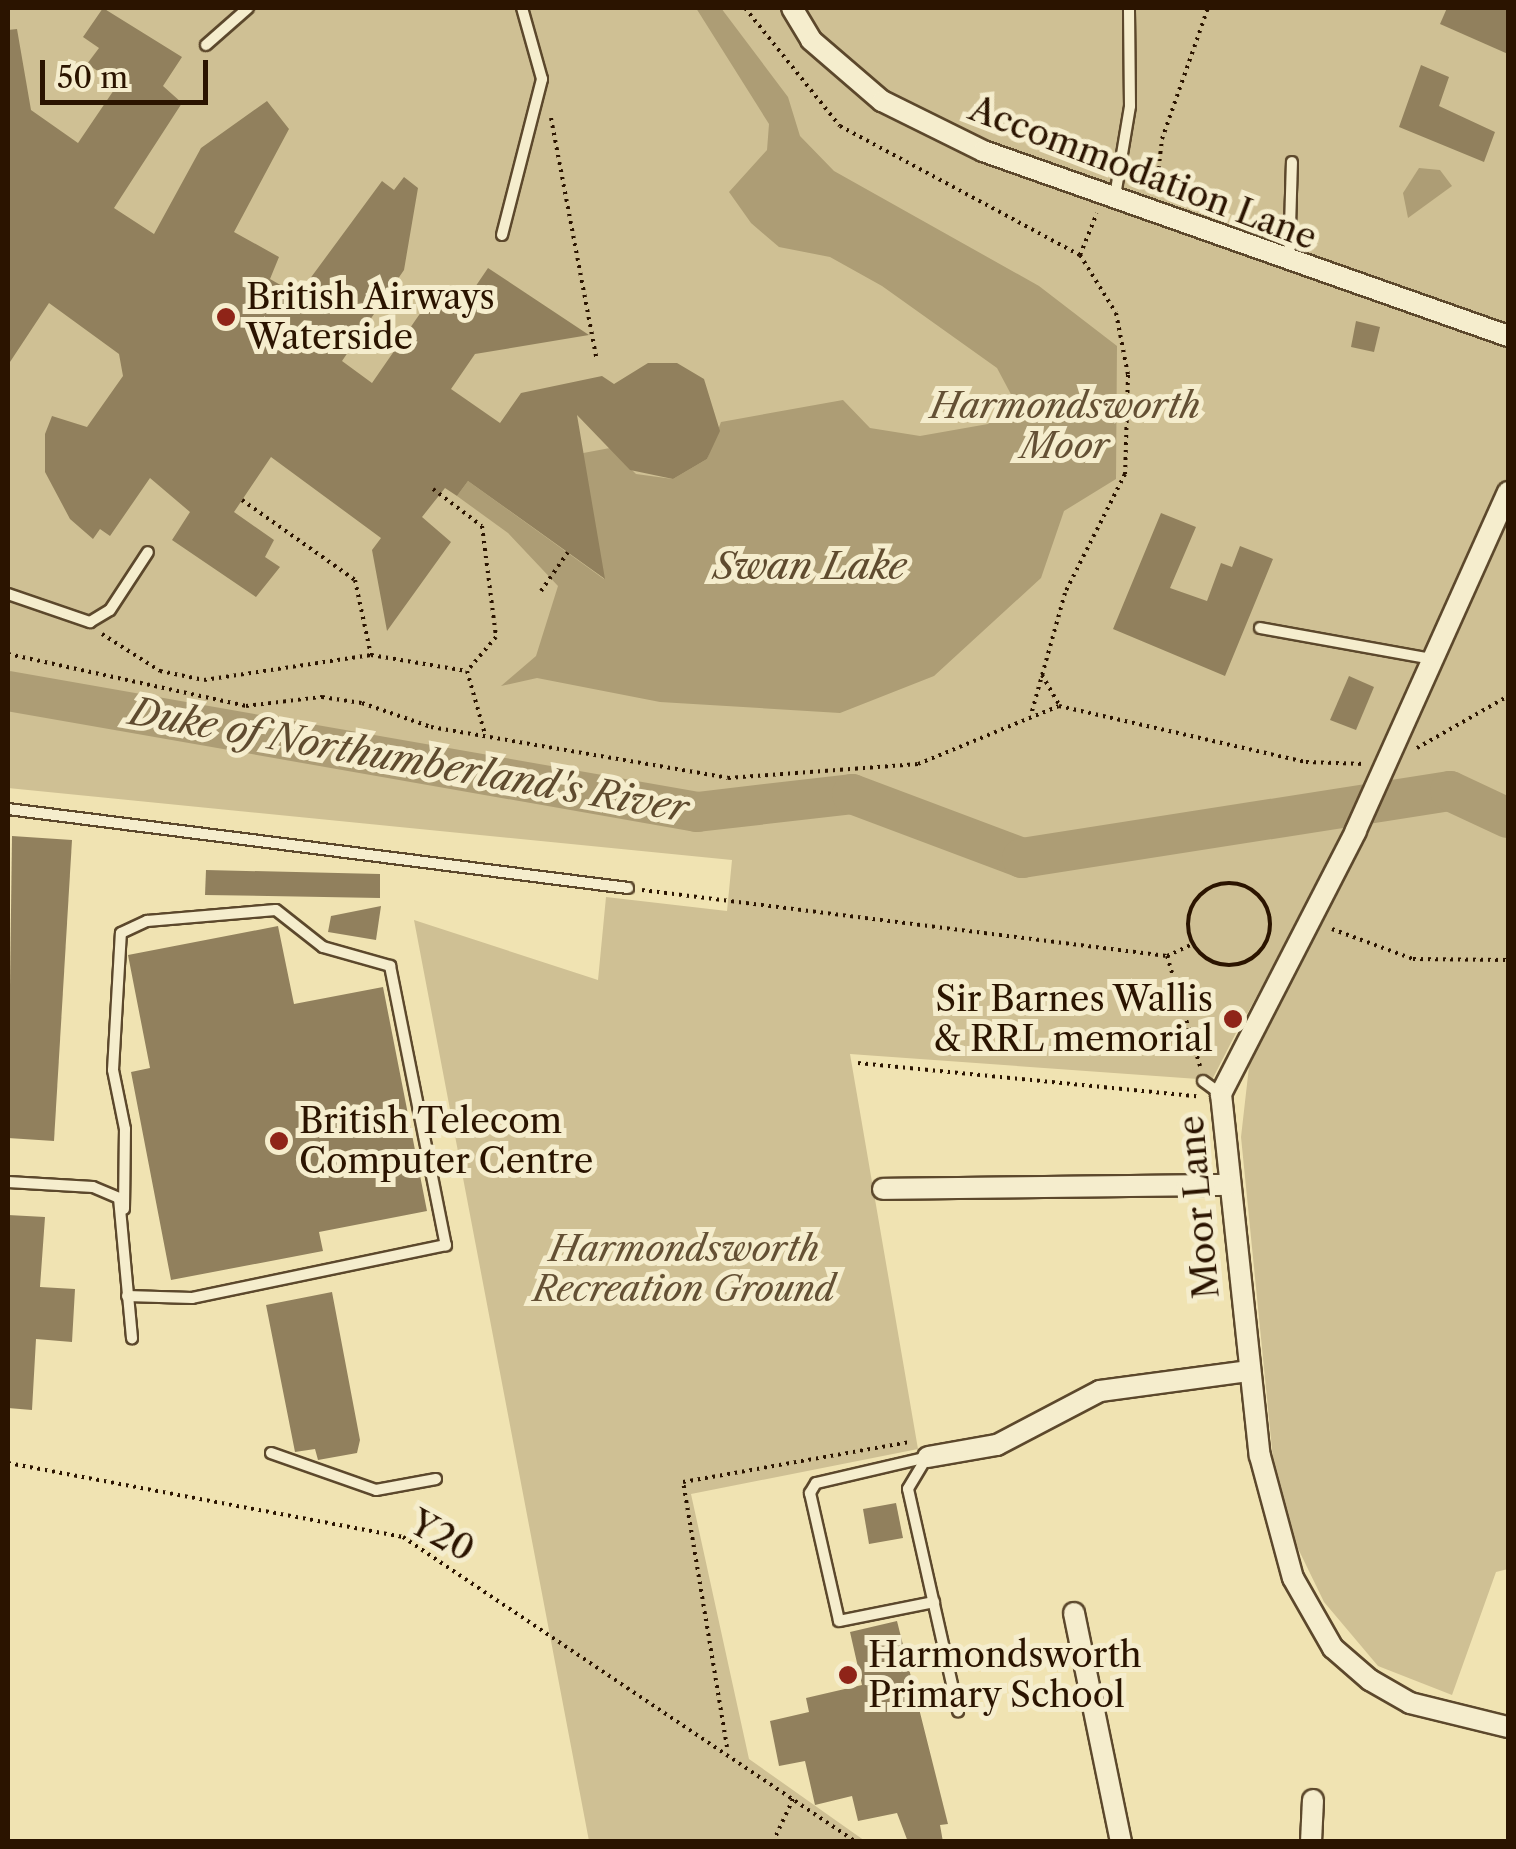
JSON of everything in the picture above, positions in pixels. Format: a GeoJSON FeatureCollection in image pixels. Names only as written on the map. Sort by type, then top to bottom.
{"type":"FeatureCollection","features":[{"type":"Feature","properties":{"kind":"street","name":"Accommodation Lane"},"geometry":{"type":"LineString","coordinates":[[792,8],[812,40],[882,101],[984,151],[1115,204],[1147,210],[1288,264],[1508,336]]}},
{"type":"Feature","properties":{"kind":"street","name":"Moor Lane"},"geometry":{"type":"LineString","coordinates":[[1507,1720],[1410,1703],[1333,1648],[1293,1578],[1274,1520],[1248,1371],[1221,1096],[1356,831],[1508,492]]}},
{"type":"Feature","properties":{"kind":"street"},"geometry":{"type":"LineString","coordinates":[[882,1189],[1227,1185]]}},
{"type":"Feature","properties":{"kind":"street"},"geometry":{"type":"LineString","coordinates":[[928,1457],[997,1445],[1100,1391],[1248,1371]]}},
{"type":"Feature","properties":{"kind":"street"},"geometry":{"type":"LineString","coordinates":[[1074,1613],[1121,1842]]}},
{"type":"Feature","properties":{"kind":"street"},"geometry":{"type":"LineString","coordinates":[[1310,1842],[1313,1800]]}},
{"type":"Feature","properties":{"kind":"lane"},"geometry":{"type":"LineString","coordinates":[[206,45],[248,8]]}},
{"type":"Feature","properties":{"kind":"lane"},"geometry":{"type":"LineString","coordinates":[[502,235],[542,79],[522,8]]}},
{"type":"Feature","properties":{"kind":"lane"},"geometry":{"type":"LineString","coordinates":[[1115,204],[1130,106],[1129,8]]}},
{"type":"Feature","properties":{"kind":"lane"},"geometry":{"type":"LineString","coordinates":[[1288,264],[1292,162]]}},
{"type":"Feature","properties":{"kind":"lane"},"geometry":{"type":"LineString","coordinates":[[8,594],[86,622],[110,610],[148,552]]}},
{"type":"Feature","properties":{"kind":"lane"},"geometry":{"type":"LineString","coordinates":[[1260,628],[1434,659]]}},
{"type":"Feature","properties":{"kind":"lane"},"geometry":{"type":"LineString","coordinates":[[8,809],[628,888]]}},
{"type":"Feature","properties":{"kind":"lane"},"geometry":{"type":"LineString","coordinates":[[128,1296],[192,1298],[446,1245],[390,966],[324,947],[276,910],[147,921],[122,933],[114,1070],[125,1129],[124,1208],[128,1296],[132,1338]]}},
{"type":"Feature","properties":{"kind":"lane"},"geometry":{"type":"LineString","coordinates":[[1203,1080],[1221,1096]]}},
{"type":"Feature","properties":{"kind":"lane"},"geometry":{"type":"LineString","coordinates":[[8,1182],[93,1187],[124,1208]]}},
{"type":"Feature","properties":{"kind":"lane"},"geometry":{"type":"LineString","coordinates":[[271,1453],[376,1490],[436,1479]]}},
{"type":"Feature","properties":{"kind":"lane"},"geometry":{"type":"LineString","coordinates":[[928,1457],[908,1483],[958,1711]]}},
{"type":"Feature","properties":{"kind":"lane"},"geometry":{"type":"LineString","coordinates":[[928,1457],[816,1483],[810,1493],[839,1622],[934,1602]]}},
{"type":"Feature","properties":{"kind":"path"},"geometry":{"type":"LineString","coordinates":[[745,8],[865,146],[1080,255],[1126,343],[1125,474],[1065,593],[1032,711]]}},
{"type":"Feature","properties":{"kind":"path"},"geometry":{"type":"LineString","coordinates":[[1147,210],[1208,8]]}},
{"type":"Feature","properties":{"kind":"path"},"geometry":{"type":"LineString","coordinates":[[542,79],[598,361]]}},
{"type":"Feature","properties":{"kind":"path"},"geometry":{"type":"LineString","coordinates":[[1080,255],[1100,206],[1115,204]]}},
{"type":"Feature","properties":{"kind":"path"},"geometry":{"type":"LineString","coordinates":[[433,489],[482,526],[496,591],[496,637],[467,670]]}},
{"type":"Feature","properties":{"kind":"path"},"geometry":{"type":"LineString","coordinates":[[242,500],[355,580],[371,655]]}},
{"type":"Feature","properties":{"kind":"path"},"geometry":{"type":"LineString","coordinates":[[541,591],[568,552]]}},
{"type":"Feature","properties":{"kind":"path"},"geometry":{"type":"LineString","coordinates":[[86,622],[160,671],[204,680],[371,655],[467,670]]}},
{"type":"Feature","properties":{"kind":"path"},"geometry":{"type":"LineString","coordinates":[[8,654],[246,706],[322,697],[485,734],[728,778],[918,764],[1032,711],[1059,706],[1306,762],[1389,757],[1508,696]]}},
{"type":"Feature","properties":{"kind":"path"},"geometry":{"type":"LineString","coordinates":[[467,670],[485,734]]}},
{"type":"Feature","properties":{"kind":"path"},"geometry":{"type":"LineString","coordinates":[[1042,675],[1059,706]]}},
{"type":"Feature","properties":{"kind":"path"},"geometry":{"type":"LineString","coordinates":[[1245,886],[1265,904],[1270,930],[1246,962],[1219,965],[1193,944],[1190,911],[1206,890],[1245,886]]}},
{"type":"Feature","properties":{"kind":"path"},"geometry":{"type":"LineString","coordinates":[[628,888],[1168,956],[1193,944]]}},
{"type":"Feature","properties":{"kind":"path"},"geometry":{"type":"LineString","coordinates":[[1310,916],[1413,959],[1508,960]]}},
{"type":"Feature","properties":{"kind":"path"},"geometry":{"type":"LineString","coordinates":[[1168,956],[1203,1080]]}},
{"type":"Feature","properties":{"kind":"path"},"geometry":{"type":"LineString","coordinates":[[858,1062],[1221,1096]]}},
{"type":"Feature","properties":{"kind":"path"},"geometry":{"type":"LineString","coordinates":[[727,1748],[683,1482],[917,1441],[928,1457]]}},
{"type":"Feature","properties":{"kind":"path","name":"Y20"},"geometry":{"type":"LineString","coordinates":[[8,1462],[402,1537],[727,1748],[854,1841]]}},
{"type":"Feature","properties":{"kind":"path"},"geometry":{"type":"LineString","coordinates":[[773,1842],[794,1797]]}},
{"type":"Feature","properties":{"kind":"green space","name":"Harmondsworth Moor"},"geometry":{"type":"Polygon","coordinates":[[[8,8],[1508,8],[1508,1569],[1496,1572],[1452,1695],[1378,1666],[1324,1602],[1290,1532],[1276,1489],[1241,1137],[1251,1049],[1372,808],[1022,858],[852,794],[697,812],[8,691],[8,8]]]}},
{"type":"Feature","properties":{"kind":"green space","name":"Harmondsworth Recreation Ground"},"geometry":{"type":"Polygon","coordinates":[[[8,699],[696,819],[849,807],[1019,870],[1352,820],[1247,1014],[1229,1005],[1220,1020],[1237,1031],[1212,1080],[850,1054],[918,1449],[691,1494],[749,1759],[865,1841],[589,1841],[414,920],[598,980],[606,897],[727,911],[732,860],[8,788],[8,699]]]}},
{"type":"Feature","properties":{"kind":"water","name":"Swan Lake"},"geometry":{"type":"Polygon","coordinates":[[[696,8],[721,8],[788,97],[800,136],[834,171],[1039,286],[1117,346],[1116,479],[1064,511],[1041,578],[934,676],[840,713],[660,702],[537,678],[501,686],[536,656],[558,586],[508,533],[457,496],[468,481],[604,579],[578,454],[610,448],[636,474],[673,479],[707,459],[721,422],[843,400],[870,428],[920,436],[988,424],[1014,400],[997,368],[882,286],[830,257],[779,247],[751,223],[729,192],[767,150],[769,124],[696,8]]]}},
{"type":"Feature","properties":{"kind":"water"},"geometry":{"type":"Polygon","coordinates":[[[1419,168],[1440,170],[1452,186],[1408,218],[1403,193],[1419,168]]]}},
{"type":"Feature","properties":{"kind":"building","name":"British Airways Waterside"},"geometry":{"type":"Polygon","coordinates":[[[103,8],[182,57],[163,86],[182,103],[114,208],[154,234],[201,148],[267,101],[289,129],[234,232],[279,257],[270,279],[298,295],[382,181],[394,190],[404,177],[418,188],[404,270],[342,361],[372,383],[428,302],[446,285],[467,299],[488,268],[589,335],[475,354],[451,389],[500,423],[521,393],[602,376],[614,384],[648,363],[677,363],[704,379],[720,431],[707,459],[673,479],[630,470],[577,415],[605,579],[468,481],[457,496],[445,488],[422,517],[451,542],[387,631],[372,550],[381,538],[271,457],[234,512],[274,540],[265,557],[280,567],[256,597],[172,540],[190,512],[150,478],[110,536],[100,529],[93,539],[70,519],[45,472],[45,434],[52,416],[87,427],[123,376],[119,354],[49,303],[8,365],[8,30],[17,29],[31,110],[78,143],[118,84],[87,64],[99,48],[83,37],[103,8]]]}},
{"type":"Feature","properties":{"kind":"building"},"geometry":{"type":"Polygon","coordinates":[[[1447,8],[1508,8],[1508,54],[1440,24],[1447,8]]]}},
{"type":"Feature","properties":{"kind":"building"},"geometry":{"type":"Polygon","coordinates":[[[1421,65],[1449,77],[1439,106],[1495,132],[1484,162],[1399,127],[1421,65]]]}},
{"type":"Feature","properties":{"kind":"building"},"geometry":{"type":"Polygon","coordinates":[[[1356,321],[1380,327],[1374,352],[1351,347],[1356,321]]]}},
{"type":"Feature","properties":{"kind":"building"},"geometry":{"type":"Polygon","coordinates":[[[1161,513],[1196,527],[1170,588],[1207,601],[1221,563],[1232,567],[1240,546],[1273,559],[1225,676],[1113,629],[1161,513]]]}},
{"type":"Feature","properties":{"kind":"building"},"geometry":{"type":"Polygon","coordinates":[[[1349,676],[1374,687],[1356,730],[1330,720],[1349,676]]]}},
{"type":"Feature","properties":{"kind":"building"},"geometry":{"type":"Polygon","coordinates":[[[12,836],[72,840],[54,1141],[8,1138],[12,836]]]}},
{"type":"Feature","properties":{"kind":"building"},"geometry":{"type":"Polygon","coordinates":[[[206,870],[380,874],[380,898],[205,895],[206,870]]]}},
{"type":"Feature","properties":{"kind":"building"},"geometry":{"type":"Polygon","coordinates":[[[381,906],[376,940],[328,932],[331,916],[381,906]]]}},
{"type":"Feature","properties":{"kind":"building","name":"British Telecom Computer Centre"},"geometry":{"type":"Polygon","coordinates":[[[278,926],[294,1004],[383,987],[427,1211],[319,1232],[323,1251],[171,1280],[131,1072],[150,1068],[128,955],[278,926]]]}},
{"type":"Feature","properties":{"kind":"building"},"geometry":{"type":"Polygon","coordinates":[[[8,1215],[45,1217],[40,1287],[75,1289],[72,1342],[36,1339],[32,1410],[8,1408],[8,1215]]]}},
{"type":"Feature","properties":{"kind":"building"},"geometry":{"type":"Polygon","coordinates":[[[332,1292],[360,1440],[357,1453],[318,1460],[315,1449],[295,1452],[266,1305],[332,1292]]]}},
{"type":"Feature","properties":{"kind":"building"},"geometry":{"type":"Polygon","coordinates":[[[896,1503],[903,1538],[869,1544],[863,1509],[896,1503]]]}},
{"type":"Feature","properties":{"kind":"building"},"geometry":{"type":"Polygon","coordinates":[[[897,1621],[948,1824],[940,1825],[943,1842],[908,1842],[897,1813],[858,1821],[852,1796],[815,1805],[805,1761],[779,1766],[770,1721],[809,1712],[806,1698],[862,1685],[850,1632],[897,1621]]]}},
{"type":"Feature","properties":{"kind":"waterway","name":"Duke of Northumberland's River"},"geometry":{"type":"LineString","coordinates":[[8,691],[697,812],[852,794],[1022,858],[1450,791],[1508,818]]}},
{"type":"Feature","properties":{"kind":"place","name":"British Airways Waterside"},"geometry":{"type":"Point","coordinates":[226,317]}},
{"type":"Feature","properties":{"kind":"place","name":"Sir Barnes Wallis & RRL memorial"},"geometry":{"type":"Point","coordinates":[1233,1019]}},
{"type":"Feature","properties":{"kind":"place","name":"British Telecom Computer Centre"},"geometry":{"type":"Point","coordinates":[279,1141]}},
{"type":"Feature","properties":{"kind":"place","name":"Harmondsworth Primary School"},"geometry":{"type":"Point","coordinates":[848,1675]}}]}
